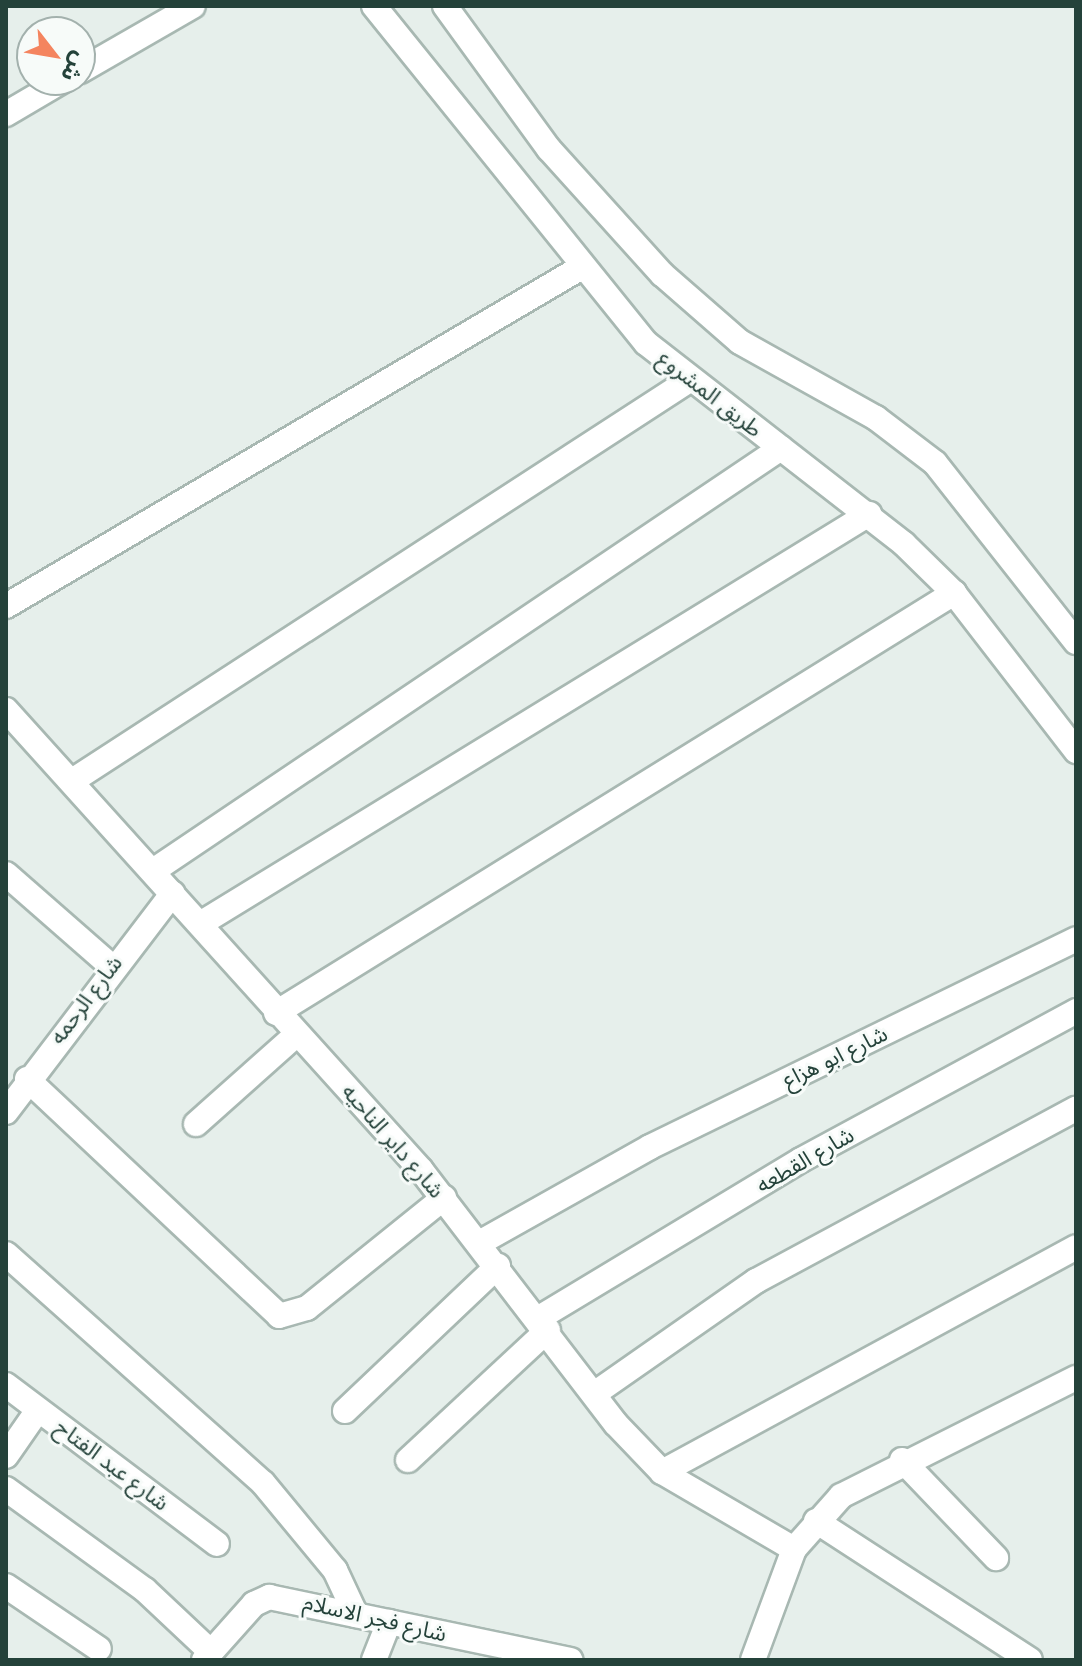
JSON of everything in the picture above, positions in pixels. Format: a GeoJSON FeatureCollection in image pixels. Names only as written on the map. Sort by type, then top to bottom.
{"type":"FeatureCollection","features":[{"type":"Feature","properties":{"kind":"street"},"geometry":{"type":"LineString","coordinates":[[96,62],[193,6]]}},
{"type":"Feature","properties":{"kind":"street","name":"طريق المشروع"},"geometry":{"type":"LineString","coordinates":[[374,6],[582,267],[688,381],[869,514],[954,593],[1076,751]]}},
{"type":"Feature","properties":{"kind":"street"},"geometry":{"type":"LineString","coordinates":[[445,6],[549,149],[662,274],[719,328],[876,418],[935,463],[1076,642]]}},
{"type":"Feature","properties":{"kind":"street"},"geometry":{"type":"LineString","coordinates":[[6,114],[37,96]]}},
{"type":"Feature","properties":{"kind":"street"},"geometry":{"type":"LineString","coordinates":[[6,606],[582,267]]}},
{"type":"Feature","properties":{"kind":"street"},"geometry":{"type":"LineString","coordinates":[[72,781],[688,381]]}},
{"type":"Feature","properties":{"kind":"street"},"geometry":{"type":"LineString","coordinates":[[153,871],[781,448]]}},
{"type":"Feature","properties":{"kind":"street"},"geometry":{"type":"LineString","coordinates":[[200,924],[869,514]]}},
{"type":"Feature","properties":{"kind":"street"},"geometry":{"type":"LineString","coordinates":[[276,1013],[954,593]]}},
{"type":"Feature","properties":{"kind":"street","name":"شارع داير الناحيه"},"geometry":{"type":"LineString","coordinates":[[6,710],[444,1198],[544,1324],[594,1394],[662,1472],[794,1549]]}},
{"type":"Feature","properties":{"kind":"street"},"geometry":{"type":"LineString","coordinates":[[6,874],[111,966]]}},
{"type":"Feature","properties":{"kind":"street","name":"شارع الرحمه"},"geometry":{"type":"LineString","coordinates":[[6,1112],[111,966],[173,893]]}},
{"type":"Feature","properties":{"kind":"street","name":"شارع ابو هزاع"},"geometry":{"type":"LineString","coordinates":[[481,1242],[594,1177],[1076,939]]}},
{"type":"Feature","properties":{"kind":"street","name":"شارع القطعه"},"geometry":{"type":"LineString","coordinates":[[408,1460],[544,1324],[801,1160],[1076,1011]]}},
{"type":"Feature","properties":{"kind":"street"},"geometry":{"type":"LineString","coordinates":[[196,1124],[296,1035]]}},
{"type":"Feature","properties":{"kind":"street"},"geometry":{"type":"LineString","coordinates":[[27,1079],[279,1316],[307,1308],[444,1198]]}},
{"type":"Feature","properties":{"kind":"street"},"geometry":{"type":"LineString","coordinates":[[594,1394],[756,1281],[1076,1109]]}},
{"type":"Feature","properties":{"kind":"street"},"geometry":{"type":"LineString","coordinates":[[662,1472],[1076,1247]]}},
{"type":"Feature","properties":{"kind":"street"},"geometry":{"type":"LineString","coordinates":[[6,1254],[263,1483],[335,1570],[356,1615]]}},
{"type":"Feature","properties":{"kind":"street"},"geometry":{"type":"LineString","coordinates":[[345,1411],[498,1266]]}},
{"type":"Feature","properties":{"kind":"street"},"geometry":{"type":"LineString","coordinates":[[753,1660],[794,1549],[816,1521],[902,1460],[1076,1378]]}},
{"type":"Feature","properties":{"kind":"street","name":"شارع عبد الفتاح"},"geometry":{"type":"LineString","coordinates":[[6,1385],[217,1544]]}},
{"type":"Feature","properties":{"kind":"street"},"geometry":{"type":"LineString","coordinates":[[6,1456],[38,1410]]}},
{"type":"Feature","properties":{"kind":"street"},"geometry":{"type":"LineString","coordinates":[[902,1460],[996,1558]]}},
{"type":"Feature","properties":{"kind":"street"},"geometry":{"type":"LineString","coordinates":[[6,1489],[145,1590],[207,1655]]}},
{"type":"Feature","properties":{"kind":"street"},"geometry":{"type":"LineString","coordinates":[[816,1521],[1030,1660]]}},
{"type":"Feature","properties":{"kind":"street"},"geometry":{"type":"LineString","coordinates":[[6,1586],[99,1649]]}},
{"type":"Feature","properties":{"kind":"street","name":"شارع فجر الاسلام"},"geometry":{"type":"LineString","coordinates":[[207,1655],[269,1597],[570,1660]]}},
{"type":"Feature","properties":{"kind":"street"},"geometry":{"type":"LineString","coordinates":[[374,1660],[389,1622]]}}]}
